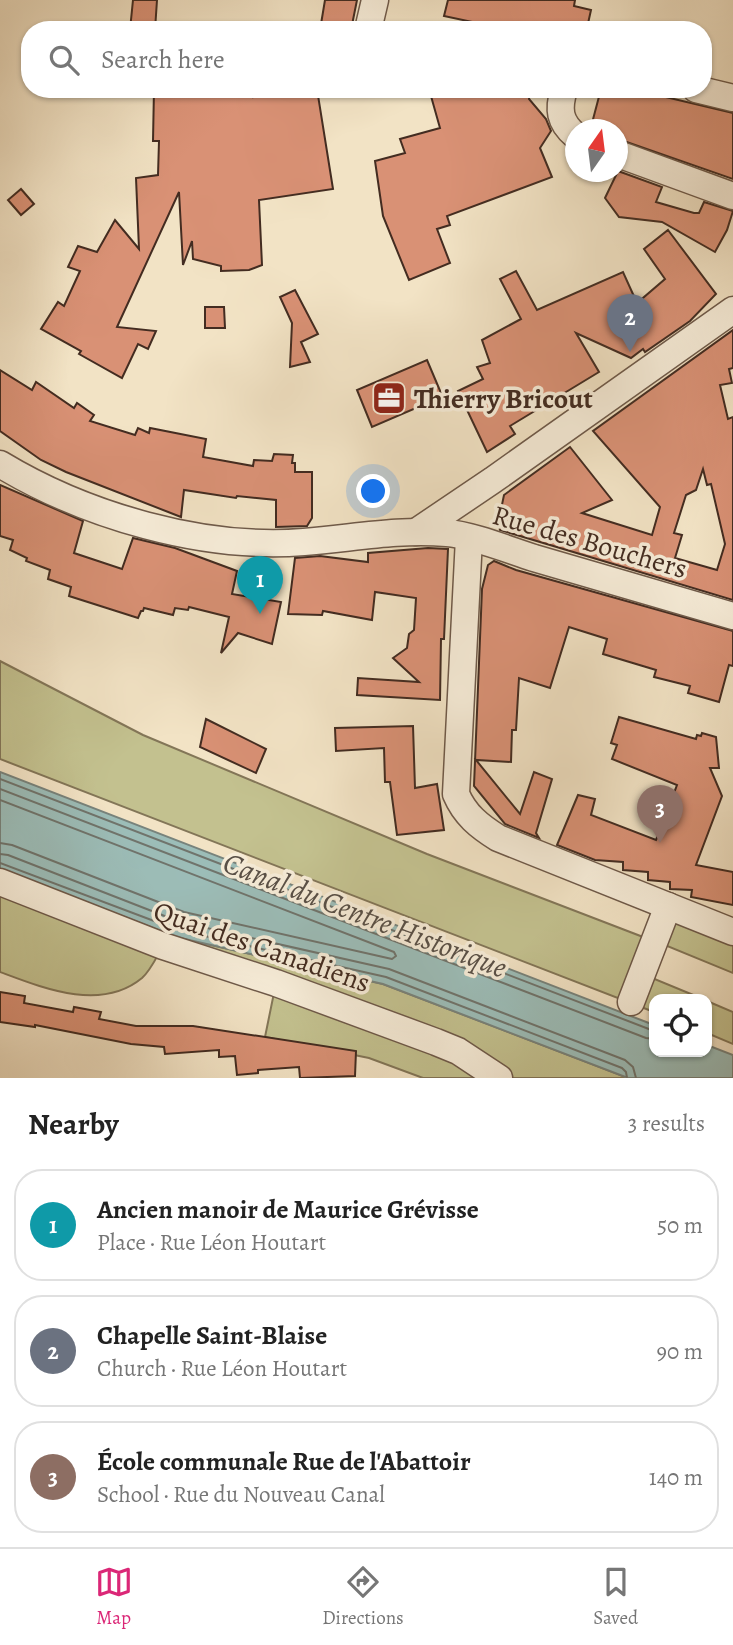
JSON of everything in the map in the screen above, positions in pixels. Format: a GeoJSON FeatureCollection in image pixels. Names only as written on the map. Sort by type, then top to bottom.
{"type":"FeatureCollection","features":[{"type":"Feature","properties":{"kind":"street"},"geometry":{"type":"LineString","coordinates":[[370,21],[374,0]]}},
{"type":"Feature","properties":{"kind":"street"},"geometry":{"type":"LineString","coordinates":[[712,93],[733,98]]}},
{"type":"Feature","properties":{"kind":"street"},"geometry":{"type":"LineString","coordinates":[[561,98],[559,106],[565,127]]}},
{"type":"Feature","properties":{"kind":"street"},"geometry":{"type":"LineString","coordinates":[[628,158],[733,196]]}},
{"type":"Feature","properties":{"kind":"street"},"geometry":{"type":"LineString","coordinates":[[416,532],[733,310]]}},
{"type":"Feature","properties":{"kind":"street","name":"Rue des Bouchers"},"geometry":{"type":"LineString","coordinates":[[0,464],[83,505],[139,524],[186,534],[240,541],[303,542],[392,531],[451,533],[733,617]]}},
{"type":"Feature","properties":{"kind":"street"},"geometry":{"type":"LineString","coordinates":[[468,538],[456,793],[461,806],[482,828],[498,838],[733,932]]}},
{"type":"Feature","properties":{"kind":"street","name":"Quai des Canadiens"},"geometry":{"type":"LineString","coordinates":[[0,882],[163,946],[276,983],[436,1042],[458,1051],[499,1078]]}},
{"type":"Feature","properties":{"kind":"street"},"geometry":{"type":"LineString","coordinates":[[631,1002],[668,906]]}},
{"type":"Feature","properties":{"kind":"shaded area"},"geometry":{"type":"Polygon","coordinates":[[[0,661],[143,735],[427,854],[664,945],[668,906],[733,932],[733,973],[665,945],[652,978],[691,994],[649,994],[649,1010],[0,759],[0,661]]]}},
{"type":"Feature","properties":{"kind":"shaded area"},"geometry":{"type":"Polygon","coordinates":[[[0,882],[176,937],[383,984],[628,1078],[423,1078],[369,1058],[265,1037],[276,983],[163,946],[142,978],[126,988],[109,994],[90,995],[53,990],[0,972],[0,882]]]}},
{"type":"Feature","properties":{"kind":"shaded area"},"geometry":{"type":"Polygon","coordinates":[[[712,1003],[733,1012],[733,1044],[712,1035],[712,1003]]]}},
{"type":"Feature","properties":{"kind":"water","name":"Canal du Centre Historique"},"geometry":{"type":"Polygon","coordinates":[[[0,772],[649,1023],[649,1057],[712,1057],[712,1047],[733,1055],[733,1078],[628,1078],[383,984],[176,937],[0,869],[0,772]]]}},
{"type":"Feature","properties":{"kind":"building"},"geometry":{"type":"Polygon","coordinates":[[[133,0],[157,0],[156,21],[131,21],[133,0]]]}},
{"type":"Feature","properties":{"kind":"building"},"geometry":{"type":"Polygon","coordinates":[[[325,0],[357,0],[353,21],[322,21],[325,0]]]}},
{"type":"Feature","properties":{"kind":"building"},"geometry":{"type":"Polygon","coordinates":[[[448,0],[575,0],[574,6],[591,10],[589,21],[468,21],[444,16],[448,0]]]}},
{"type":"Feature","properties":{"kind":"building"},"geometry":{"type":"Polygon","coordinates":[[[154,98],[318,98],[333,189],[259,200],[262,265],[249,270],[221,271],[221,266],[193,259],[192,241],[183,265],[179,192],[117,327],[156,331],[148,349],[138,344],[122,378],[41,329],[58,302],[64,306],[80,271],[68,267],[78,246],[97,252],[115,220],[139,249],[136,178],[158,175],[159,141],[153,141],[154,98]]]}},
{"type":"Feature","properties":{"kind":"building"},"geometry":{"type":"Polygon","coordinates":[[[432,98],[529,98],[546,119],[551,131],[540,148],[552,177],[447,216],[450,225],[437,229],[450,263],[409,280],[383,216],[375,161],[405,153],[400,139],[440,128],[432,98]]]}},
{"type":"Feature","properties":{"kind":"building"},"geometry":{"type":"Polygon","coordinates":[[[599,98],[670,98],[733,113],[733,179],[628,142],[628,119],[593,119],[599,98]]]}},
{"type":"Feature","properties":{"kind":"building"},"geometry":{"type":"Polygon","coordinates":[[[628,175],[662,187],[656,202],[694,213],[699,213],[704,202],[733,211],[727,230],[715,252],[662,222],[619,217],[605,198],[613,182],[628,182],[628,175]]]}},
{"type":"Feature","properties":{"kind":"building"},"geometry":{"type":"Polygon","coordinates":[[[21,189],[34,204],[21,215],[8,200],[21,189]]]}},
{"type":"Feature","properties":{"kind":"building"},"geometry":{"type":"Polygon","coordinates":[[[668,230],[716,294],[690,321],[645,352],[643,349],[631,358],[576,333],[599,372],[510,426],[515,434],[487,452],[458,391],[483,379],[477,367],[490,363],[482,340],[521,319],[500,279],[516,271],[537,310],[623,272],[637,303],[665,279],[644,249],[668,230]]]}},
{"type":"Feature","properties":{"kind":"building"},"geometry":{"type":"Polygon","coordinates":[[[295,290],[318,334],[301,342],[310,362],[290,367],[292,323],[280,297],[295,290]]]}},
{"type":"Feature","properties":{"kind":"building"},"geometry":{"type":"Polygon","coordinates":[[[205,307],[224,307],[225,328],[205,328],[205,307]]]}},
{"type":"Feature","properties":{"kind":"building"},"geometry":{"type":"Polygon","coordinates":[[[733,330],[733,368],[729,369],[732,383],[720,385],[728,419],[733,417],[733,600],[500,530],[498,524],[504,495],[570,447],[612,500],[582,513],[652,535],[660,507],[593,431],[733,330]],[[703,469],[696,490],[686,495],[674,533],[682,535],[675,558],[717,570],[725,544],[711,484],[707,485],[703,469]]]}},
{"type":"Feature","properties":{"kind":"building"},"geometry":{"type":"Polygon","coordinates":[[[427,360],[441,393],[421,401],[423,405],[372,427],[357,390],[427,360]]]}},
{"type":"Feature","properties":{"kind":"building"},"geometry":{"type":"Polygon","coordinates":[[[0,370],[32,390],[36,382],[74,408],[77,403],[94,415],[90,421],[135,435],[138,428],[149,433],[150,428],[206,439],[203,457],[253,466],[254,460],[272,461],[274,454],[293,455],[295,472],[312,472],[312,518],[307,526],[276,527],[276,500],[236,498],[184,490],[181,517],[66,472],[41,460],[0,431],[0,370]]]}},
{"type":"Feature","properties":{"kind":"building"},"geometry":{"type":"Polygon","coordinates":[[[0,485],[83,521],[74,553],[122,569],[133,538],[175,548],[237,571],[232,594],[281,602],[272,644],[238,633],[221,653],[229,617],[189,607],[188,610],[175,608],[173,615],[144,608],[138,618],[69,596],[71,587],[48,579],[50,570],[26,561],[27,558],[10,550],[13,540],[0,536],[0,485]]]}},
{"type":"Feature","properties":{"kind":"building"},"geometry":{"type":"Polygon","coordinates":[[[448,549],[444,639],[441,639],[440,700],[357,695],[358,678],[419,682],[393,658],[407,648],[409,634],[414,630],[416,598],[375,592],[372,620],[323,611],[322,615],[288,614],[295,558],[320,556],[368,562],[368,553],[448,549]]]}},
{"type":"Feature","properties":{"kind":"building"},"geometry":{"type":"Polygon","coordinates":[[[494,561],[516,570],[733,631],[733,666],[729,665],[719,702],[688,693],[690,686],[654,677],[656,670],[603,654],[607,639],[569,627],[550,688],[519,678],[511,762],[476,760],[520,814],[534,772],[552,779],[536,833],[539,838],[505,824],[474,786],[482,589],[488,565],[494,561]]]}},
{"type":"Feature","properties":{"kind":"building"},"geometry":{"type":"Polygon","coordinates":[[[619,717],[696,739],[697,735],[701,736],[702,733],[716,737],[719,768],[710,768],[722,796],[696,865],[733,872],[733,905],[691,897],[692,890],[670,889],[670,882],[648,880],[648,872],[623,870],[623,862],[595,860],[557,845],[578,795],[595,799],[591,815],[656,840],[677,785],[612,759],[617,745],[611,743],[619,717]]]}},
{"type":"Feature","properties":{"kind":"building"},"geometry":{"type":"Polygon","coordinates":[[[206,719],[266,749],[256,773],[200,747],[206,719]]]}},
{"type":"Feature","properties":{"kind":"building"},"geometry":{"type":"Polygon","coordinates":[[[413,726],[415,788],[437,784],[444,830],[397,835],[390,782],[385,782],[384,748],[336,751],[335,728],[413,726]]]}},
{"type":"Feature","properties":{"kind":"building"},"geometry":{"type":"Polygon","coordinates":[[[0,992],[25,996],[24,1003],[73,1012],[74,1007],[101,1012],[99,1019],[136,1026],[193,1026],[356,1051],[355,1076],[300,1078],[299,1067],[258,1070],[258,1073],[237,1075],[235,1056],[219,1057],[219,1050],[165,1054],[164,1047],[131,1044],[35,1025],[0,1022],[0,992]]]}},
{"type":"Feature","properties":{"kind":"place","name":"Chapelle Saint-Blaise"},"geometry":{"type":"Point","coordinates":[630,352]}},
{"type":"Feature","properties":{"kind":"place","name":"Thierry Bricout"},"geometry":{"type":"Point","coordinates":[389,398]}},
{"type":"Feature","properties":{"kind":"place","name":"Ancien manoir de Maurice Grévisse"},"geometry":{"type":"Point","coordinates":[260,614]}},
{"type":"Feature","properties":{"kind":"place","name":"École communale Rue de l'Abattoir"},"geometry":{"type":"Point","coordinates":[660,843]}}]}
